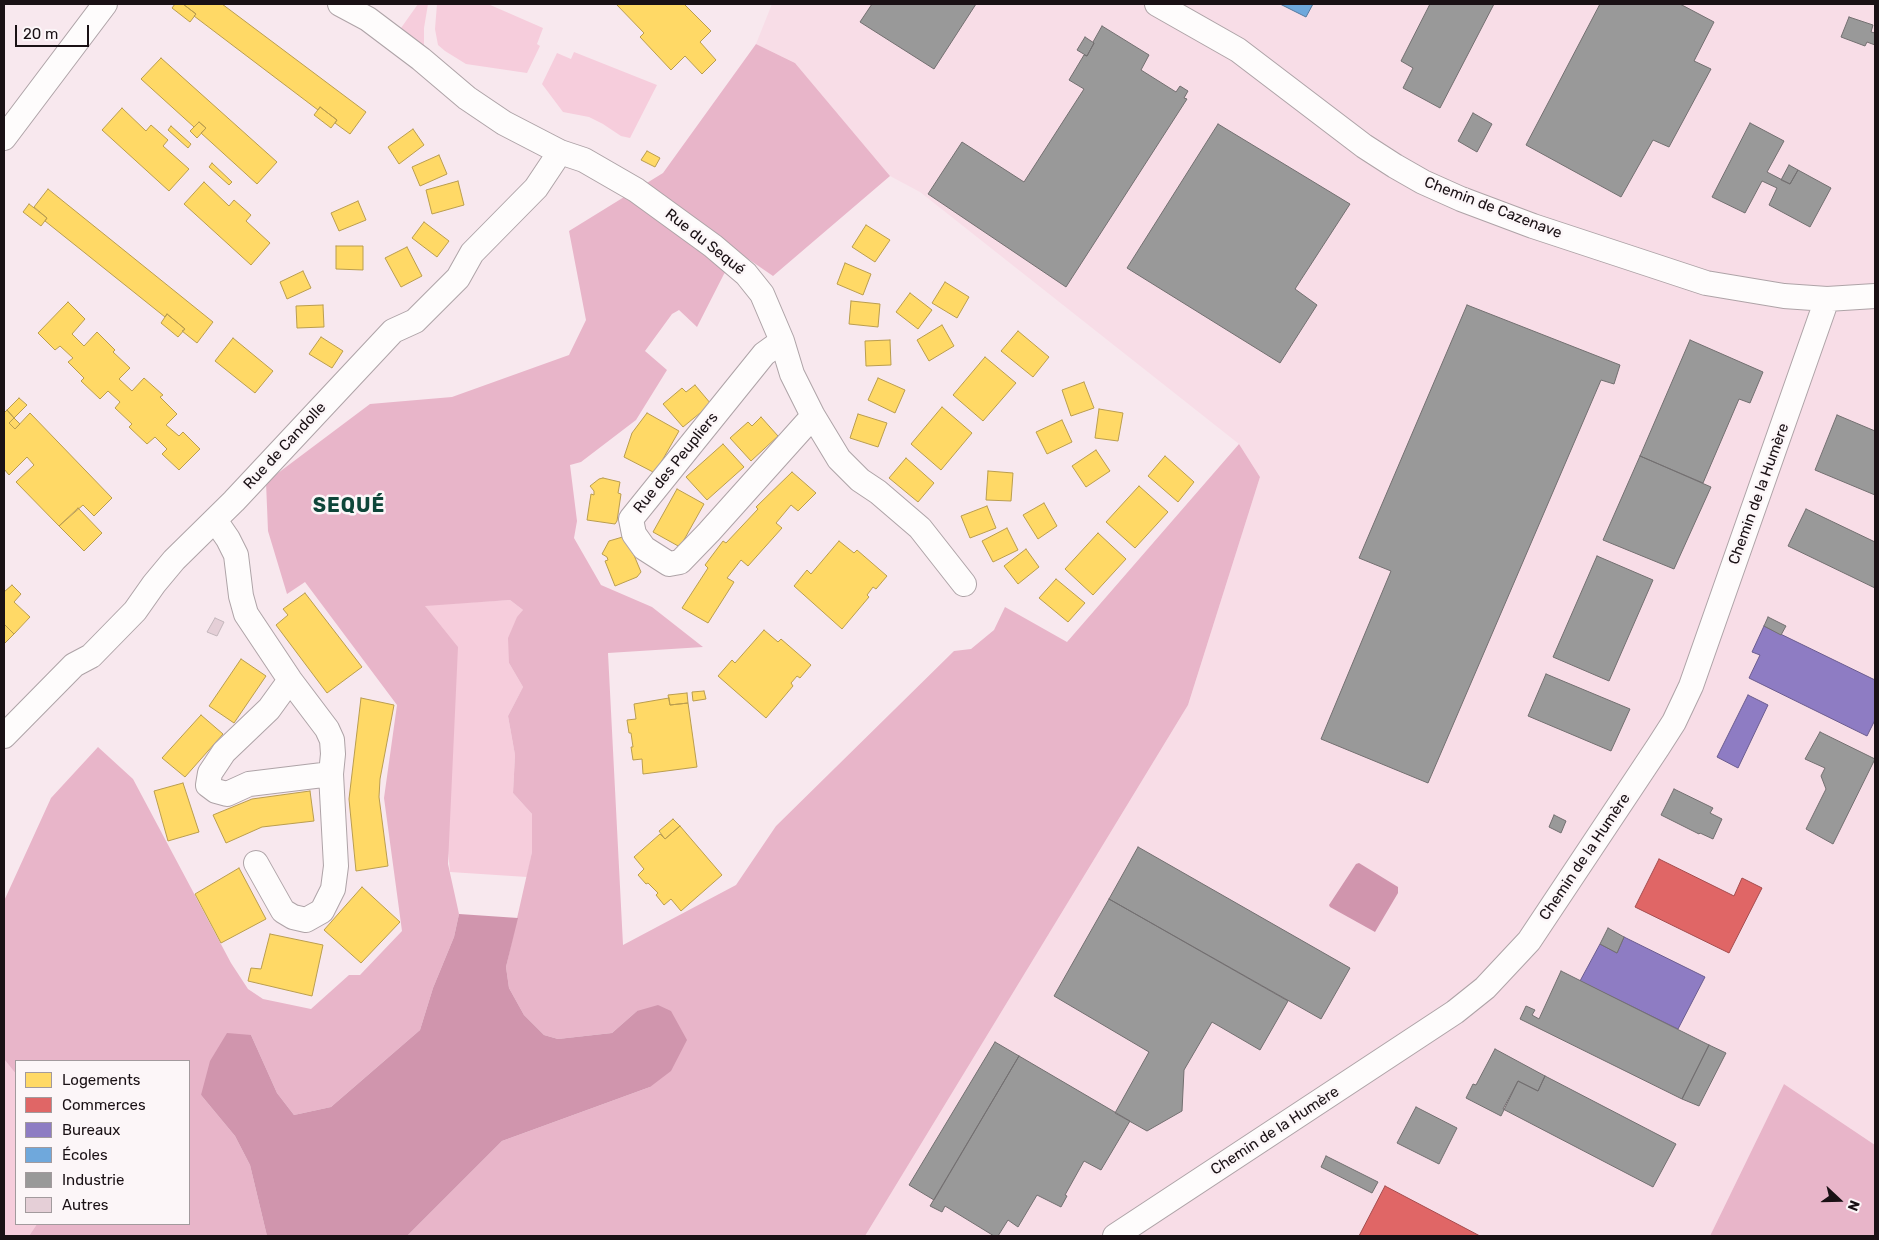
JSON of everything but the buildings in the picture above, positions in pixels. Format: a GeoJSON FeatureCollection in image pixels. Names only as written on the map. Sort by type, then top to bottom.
{"type":"FeatureCollection","features":[{"type":"Feature","properties":{"kind":"street"},"geometry":{"type":"LineString","coordinates":[[4,138],[104,4]]}},
{"type":"Feature","properties":{"kind":"street","name":"Rue du Sequé"},"geometry":{"type":"LineString","coordinates":[[340,4],[368,19],[468,98],[504,123],[560,152],[584,160],[636,190],[713,246],[746,274],[762,294],[782,341],[792,374],[813,416],[839,459],[860,480],[878,492],[920,528],[964,584]]}},
{"type":"Feature","properties":{"kind":"street","name":"Chemin de Cazenave"},"geometry":{"type":"LineString","coordinates":[[1157,4],[1208,31],[1238,50],[1364,146],[1395,166],[1423,182],[1462,199],[1532,226],[1706,283],[1784,296],[1827,299],[1875,296]]}},
{"type":"Feature","properties":{"kind":"street","name":"Rue de Candolle"},"geometry":{"type":"LineString","coordinates":[[4,736],[74,665],[91,656],[135,611],[174,560],[215,520],[393,331],[416,321],[458,278],[472,253],[536,188],[560,152]]}},
{"type":"Feature","properties":{"kind":"street","name":"Chemin de la Humère"},"geometry":{"type":"LineString","coordinates":[[1115,1236],[1455,1012],[1485,988],[1529,941],[1674,722],[1691,686],[1827,299]]}},
{"type":"Feature","properties":{"kind":"street","name":"Rue des Peupliers"},"geometry":{"type":"LineString","coordinates":[[782,341],[764,354],[631,519],[634,534],[644,548],[669,564],[680,562],[710,532],[813,416]]}},
{"type":"Feature","properties":{"kind":"street"},"geometry":{"type":"LineString","coordinates":[[215,520],[236,555],[241,596],[246,614],[290,680],[327,729],[332,740],[331,774],[336,866],[333,889],[322,911],[306,920],[293,917],[283,911],[256,863]]}},
{"type":"Feature","properties":{"kind":"street"},"geometry":{"type":"LineString","coordinates":[[290,680],[269,709],[224,752],[210,773],[208,785],[216,791],[227,794],[249,784],[331,774]]}},
{"type":"Feature","properties":{"kind":"shaded area"},"geometry":{"type":"Polygon","coordinates":[[[418,4],[428,4],[424,28],[424,46],[401,28],[418,4]]]}},
{"type":"Feature","properties":{"kind":"shaded area"},"geometry":{"type":"Polygon","coordinates":[[[437,4],[488,4],[543,28],[537,44],[540,46],[527,73],[466,64],[445,51],[438,45],[435,29],[437,4]]]}},
{"type":"Feature","properties":{"kind":"shaded area"},"geometry":{"type":"Polygon","coordinates":[[[772,4],[1875,4],[1875,1145],[1784,1084],[1710,1236],[865,1236],[1188,705],[1260,477],[1239,444],[920,192],[890,176],[795,63],[756,44],[772,4]]]}},
{"type":"Feature","properties":{"kind":"shaded area"},"geometry":{"type":"Polygon","coordinates":[[[756,44],[795,63],[890,176],[773,276],[741,254],[724,274],[697,327],[679,310],[672,314],[645,351],[667,370],[636,420],[581,462],[570,465],[577,521],[574,538],[601,585],[652,607],[703,647],[608,653],[623,945],[736,885],[776,826],[954,651],[971,649],[994,630],[1005,607],[1067,642],[1239,444],[1260,477],[1188,705],[865,1236],[407,1236],[502,1141],[650,1087],[637,1011],[612,1033],[558,1039],[544,1035],[524,1015],[509,988],[506,967],[532,852],[532,814],[513,793],[515,755],[508,716],[523,687],[509,663],[508,638],[517,617],[523,610],[510,600],[425,606],[458,647],[448,864],[459,914],[454,937],[433,988],[420,1030],[331,1107],[294,1115],[277,1093],[251,1035],[201,1095],[235,1136],[250,1165],[267,1236],[29,1236],[36,1225],[190,1225],[190,1060],[15,1060],[15,1073],[4,1059],[4,901],[51,798],[98,747],[133,779],[231,963],[248,989],[263,999],[311,1009],[349,975],[360,975],[402,931],[384,798],[397,705],[305,582],[287,594],[268,531],[266,482],[370,404],[452,397],[569,355],[586,320],[569,231],[663,173],[756,44]]]}},
{"type":"Feature","properties":{"kind":"shaded area"},"geometry":{"type":"Polygon","coordinates":[[[574,52],[657,85],[630,138],[621,136],[589,117],[563,112],[542,84],[557,53],[571,59],[574,52]]]}},
{"type":"Feature","properties":{"kind":"shaded area"},"geometry":{"type":"Polygon","coordinates":[[[510,600],[523,610],[509,663],[523,687],[508,716],[515,755],[513,793],[532,814],[532,852],[527,877],[450,872],[425,605],[510,600]]]}},
{"type":"Feature","properties":{"kind":"shaded area"},"geometry":{"type":"Polygon","coordinates":[[[1359,863],[1398,887],[1398,893],[1375,932],[1329,905],[1356,864],[1359,863]]]}},
{"type":"Feature","properties":{"kind":"shaded area"},"geometry":{"type":"Polygon","coordinates":[[[459,914],[518,918],[506,967],[509,988],[524,1015],[544,1035],[558,1039],[612,1033],[637,1011],[658,1005],[671,1011],[687,1040],[671,1071],[650,1087],[502,1141],[407,1236],[267,1236],[250,1165],[235,1136],[201,1095],[210,1061],[227,1033],[251,1035],[277,1093],[294,1115],[331,1107],[420,1030],[433,988],[454,937],[459,914]]]}},
{"type":"Feature","properties":{"kind":"shaded area"},"geometry":{"type":"Polygon","coordinates":[[[4,1059],[15,1073],[15,1225],[36,1225],[29,1236],[4,1236],[4,1059]]]}},
{"type":"Feature","properties":{"kind":"shaded area"},"geometry":{"type":"Polygon","coordinates":[[[1784,1084],[1875,1145],[1875,1236],[1710,1236],[1784,1084]]]}},
{"type":"Feature","properties":{"kind":"district","name":"SEQUÉ"},"geometry":{"type":"Point","coordinates":[349,506]}}]}
